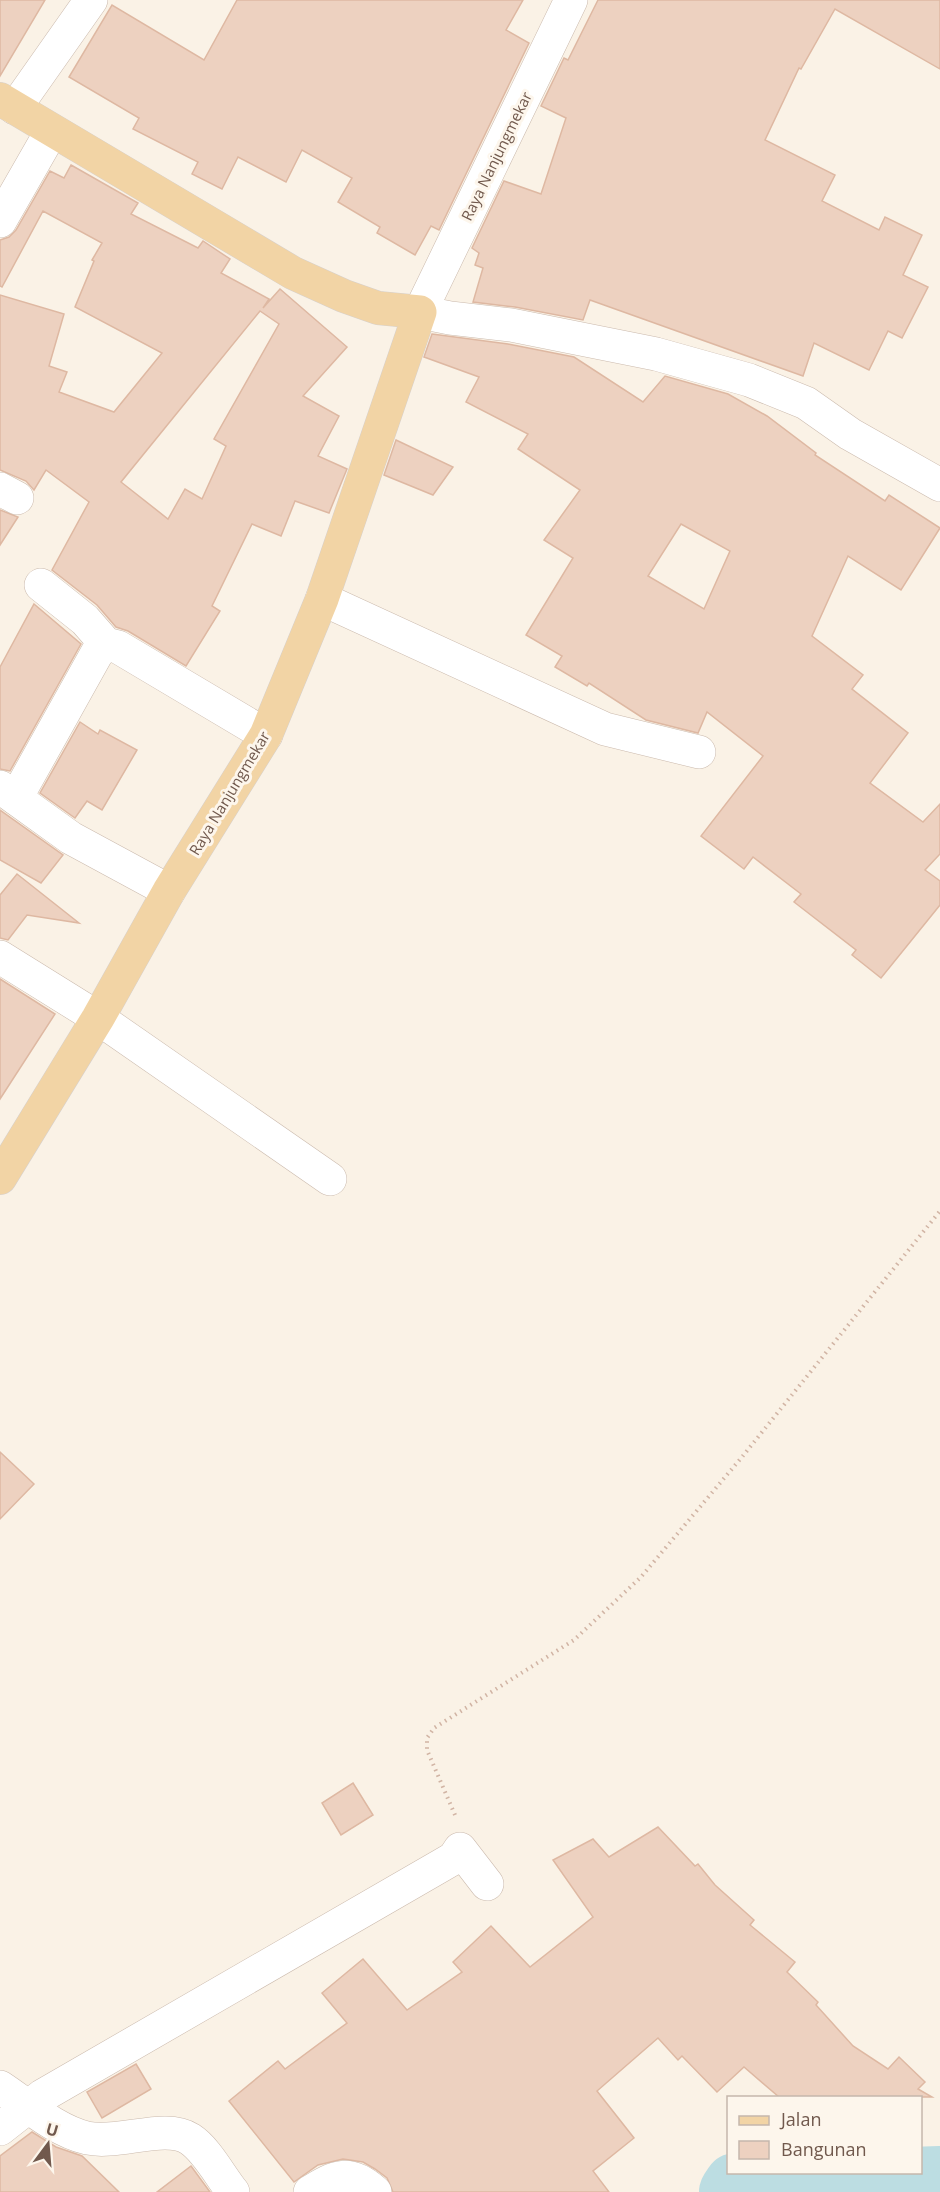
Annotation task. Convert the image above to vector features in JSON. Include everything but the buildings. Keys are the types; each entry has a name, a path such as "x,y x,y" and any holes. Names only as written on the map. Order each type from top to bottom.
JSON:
{"main road":[{"path":"8,103 51,132 293,273 344,296 378,308 435,315"},
{"name":"Raya Nanjungmekar","path":"0,1178 98,1018 169,891 266,735 435,315"}],"street":[{"path":"8,103 91,0"},
{"name":"Raya Nanjungmekar","path":"435,315 571,0"},
{"path":"0,221 51,132"},
{"path":"435,315 511,325 656,354 749,380 806,403 850,434 940,485"},
{"path":"41,585 85,620 106,644 118,646 266,735"},
{"path":"322,599 605,729 699,752"},
{"path":"106,644 97,653 8,792 34,814 71,838 169,891"},
{"path":"0,957 98,1018 330,1179"},
{"path":"0,2129 28,2106 454,1858 460,1849 487,1884"},
{"path":"0,2087 63,2128 84,2138 104,2141 165,2132 188,2138 233,2192"},
{"path":"310,2192 332,2178 344,2177 354,2178 375,2192"}],"path":[{"path":"460,1849 464,1840 463,1831 427,1750 427,1738 434,1728 574,1640 641,1577 742,1457 940,1210"}],"waterway":[{"path":"732,2192 736,2186 940,2179"}]}
